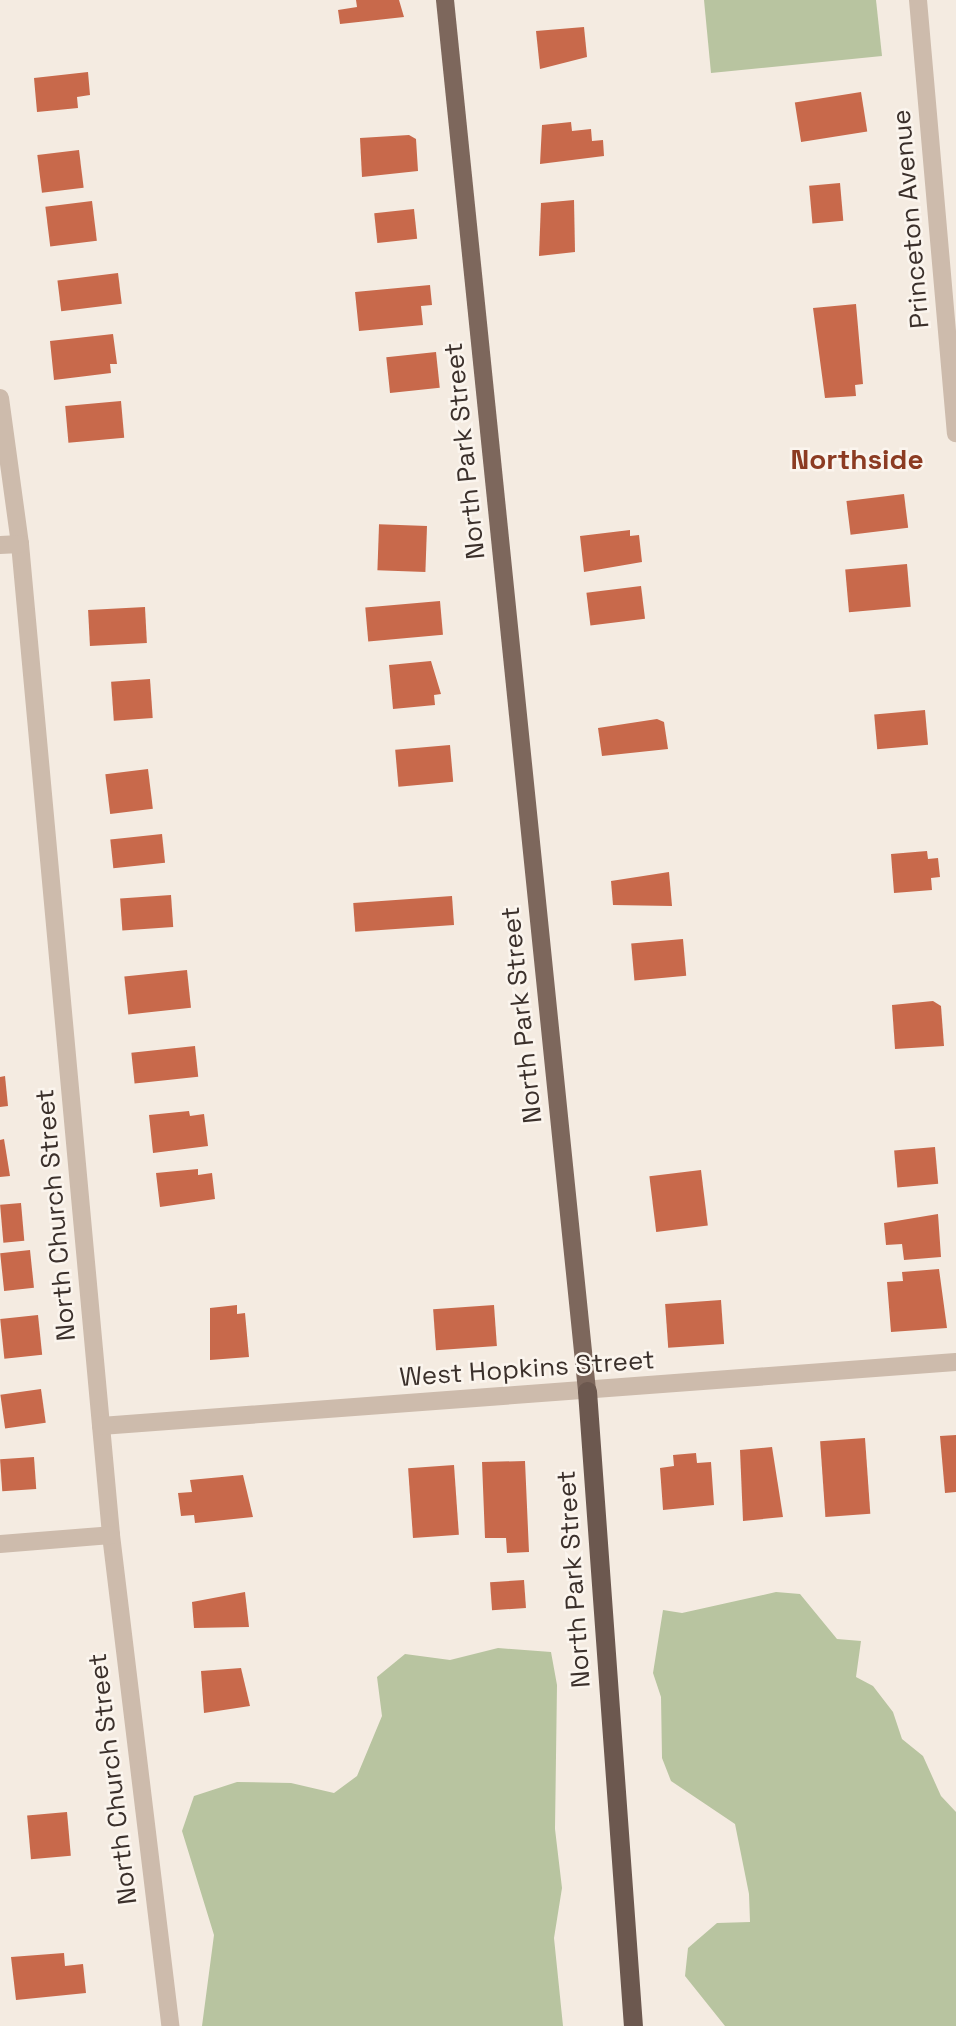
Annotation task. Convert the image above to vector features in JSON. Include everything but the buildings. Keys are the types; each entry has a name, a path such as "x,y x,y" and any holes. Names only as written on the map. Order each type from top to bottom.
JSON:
{"highway":[{"name":"North Park Street","path":"587,1391 633,2026"}],"main road":[{"name":"North Park Street","path":"445,0 587,1391"}],"street":[{"name":"Princeton Avenue","path":"918,0 956,433"},
{"name":"North Church Street","path":"0,398 20,544 111,1535 170,2026"},
{"path":"0,545 20,544"},
{"name":"West Hopkins Street","path":"102,1426 956,1362"},
{"path":"0,1544 111,1535"}],"green space":[{"path":"704,0 876,0 882,56 711,73"},
{"path":"776,1592 800,1594 837,1639 861,1641 856,1677 873,1686 893,1712 902,1739 923,1756 941,1796 956,1812 956,2026 725,2026 685,1976 688,1948 717,1923 750,1922 749,1894 735,1824 671,1781 662,1758 661,1697 653,1673 663,1610 682,1613"},
{"path":"498,1648 551,1652 557,1685 555,1829 562,1888 554,1938 563,2026 202,2026 214,1935 182,1831 194,1796 237,1782 291,1783 334,1793 357,1776 382,1716 377,1677 405,1654 450,1660"}],"district":[{"name":"Northside","path":"857,459"}]}
